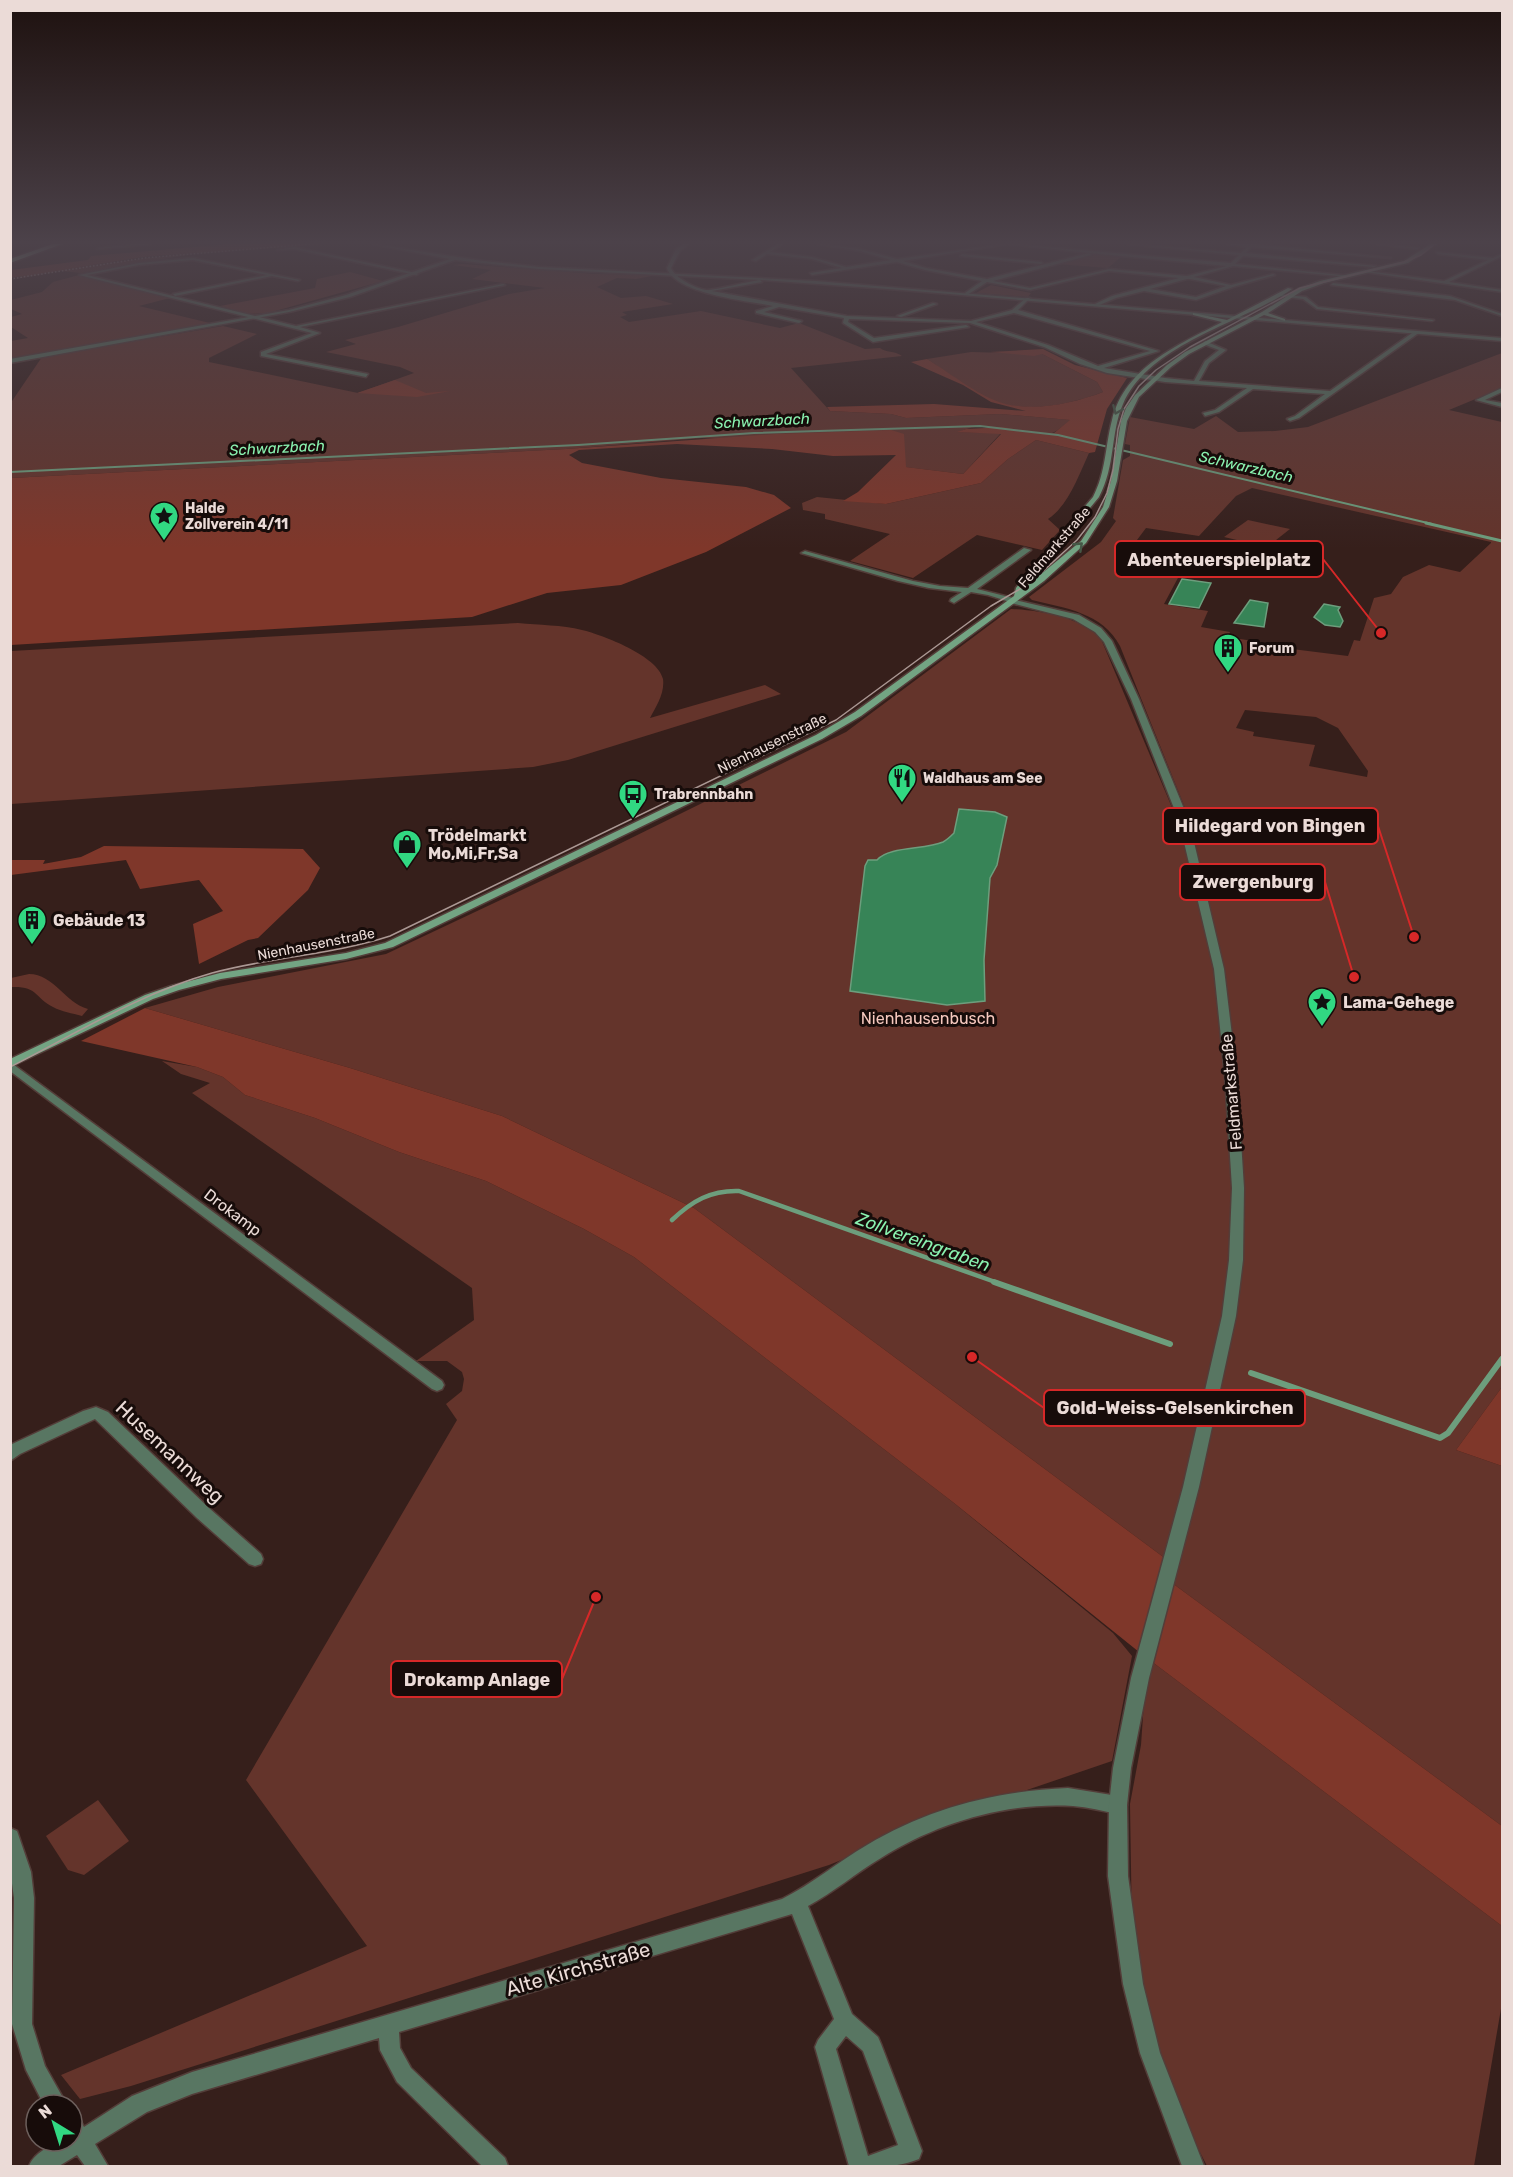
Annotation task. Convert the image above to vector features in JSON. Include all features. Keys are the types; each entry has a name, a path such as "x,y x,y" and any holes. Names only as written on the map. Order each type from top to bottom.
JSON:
{"main road":[{"name":"Feldmarkstraße","path":"1011,600 1027,576 1068,532 1097,495 1106,474 1113,419 1118,406 1138,376 1182,346"},
{"name":"Feldmarkstraße","path":"1011,600 1041,579 1084,542 1106,507 1114,481 1129,408 1154,379 1200,346"},
{"name":"Nienhausenstraße","path":"10,1065 149,997 220,976 346,956 389,945 411,936 839,726 1011,600"}],"street":[{"path":"10,361 99,346"},
{"path":"279,346 263,353 264,356 366,375"},
{"path":"1045,346 1097,368 1154,379 1331,393"},
{"path":"1097,368 1156,351 1137,346"},
{"path":"1196,382 1207,362 1223,350 1212,346"},
{"path":"1290,419 1297,417 1398,346"},
{"path":"1205,414 1217,411 1252,387"},
{"path":"1503,390 1479,400 1503,405"},
{"path":"954,601 1028,550"},
{"path":"805,553 931,587 972,589 1011,600"},
{"name":"Feldmarkstraße","path":"1011,600 1090,625 1108,641 1136,699 1184,821 1219,969 1231,1077 1238,1188 1236,1260 1229,1316 1212,1397 1140,1678 1122,1768 1118,1804 1118,1876 1133,1984 1150,2053 1193,2166"},
{"name":"Drokamp","path":"10,1065 437,1386"},
{"name":"Husemannweg","path":"12,1451 88,1415 96,1413 103,1416 203,1513 255,1558"},
{"name":"Alte Kirchstraße","path":"84,2131 140,2104 192,2083 797,1902 875,1851 917,1829 959,1812 1000,1802 1070,1797 1118,1804"},
{"path":"10,1837 21,1872 24,1898 22,2024 36,2070 49,2093"},
{"path":"797,1902 845,2021 871,2043 911,2151 869,2166"},
{"path":"845,2021 825,2048 860,2166"},
{"path":"388,2025 390,2050 404,2074 497,2166"},
{"path":"84,2147 97,2166"},
{"name":"Alte Kirchstraße","path":"40,2166 55,2153"}],"green space":[{"path":"11,346 85,346 11,358"},
{"path":"109,346 234,346 209,358 209,362 358,393 414,373 400,367 326,352 350,346 856,346 865,349 880,348 902,356 791,368 830,411 891,414 906,418 1000,414 1071,420 1052,433 1030,434 982,426 959,432 1001,433 963,474 905,467 905,450 702,438 566,449 11,478 10,404 42,357"},
{"path":"971,352 1042,354 1097,382 1103,392 1049,406 1007,405 978,393 927,359"},
{"path":"1502,353 1502,388 1449,410 1502,422 1502,1387 1456,1450 1502,1466 1502,1826 1168,1580 1237,1260 1220,969 1208,898 1189,818 1120,646 1104,626 1093,619 1070,609 1032,600 1029,597 1101,542 1116,521 1113,518 1123,460 1130,456 1130,445 1125,444 1130,417 1194,429 1216,416 1238,432 1308,427","holes":["1252,488 1491,542 1491,543 1460,572 1429,565 1403,577 1391,594 1374,598 1360,641 1354,640 1348,656 1259,645 1259,642 1228,637 1230,632 1201,627 1208,611 1164,604 1179,576 1187,577 1189,574 1212,577 1216,576 1219,566 1128,552 1146,528 1199,536 1236,496","1245,710 1316,717 1338,728 1368,771 1367,777 1309,766 1315,745 1253,736 1254,732 1236,728"]},
{"path":"1036,440 1089,453 1067,498 1048,519 1060,530 1042,550 977,535 913,578 850,561 890,534 825,519 825,514 803,510 802,503 817,497 886,504 981,483 1008,459"},
{"path":"1248,520 1290,529 1267,547 1224,537"},
{"name":"Nienhausenbusch","path":"1011,609 1047,613 1072,620 1093,631 1101,639 1176,817 1218,969 1230,1077 1234,1259 1170,1562 694,1208 502,1116 350,1068 145,1008 218,987 386,954 611,848 846,732"},
{"path":"518,623 582,630 616,642 651,662 659,670 663,684 661,695 650,718 765,685 781,694 568,760 533,767 11,804 11,651"},
{"path":"29,974 38,975 53,983 73,1001 88,1009 82,1016 56,1009 31,990 11,987 11,978"},
{"path":"162,1061 197,1067 223,1077 245,1095 315,1118 399,1152 486,1181 584,1229 634,1257 954,1503 1113,1633 1132,1656 1112,1761 948,1817 829,1865 131,2086 84,2098 84,2093 75,2093 61,2075 367,1946 246,1780 457,1420 446,1404 462,1391 464,1379 462,1372 447,1361 416,1361 474,1320 472,1288 192,1093 210,1083 181,1074"},
{"path":"1147,1658 1502,1926 1502,2003 1474,2166 1207,2166 1182,2117 1137,1988 1132,1930 1130,1804 1141,1745"},
{"path":"98,1800 129,1841 84,1875 68,1870 46,1836"}],"shaded area":[{"path":"1043,349 1075,365 1127,378 1107,409 1095,452 1089,453 1036,440 1008,459 981,483 886,504 843,501 858,492 896,455 833,456 772,449 677,444 579,450 569,455 582,463 661,478 746,487 774,495 791,508 706,552 621,585 547,593 472,617 11,645 11,478 566,449 776,434 891,430 904,434 906,467 963,474 1001,434 957,432 966,429 1003,427 1040,434 1054,433 1070,420 1000,414 906,418 891,414 830,411 827,407 934,404 1026,411 991,402 963,385 911,362 927,359 978,392 1007,404 1049,406 1103,392 1097,382 1042,354 1034,356 990,352"},
{"path":"395,380 426,393 450,391 417,397 357,393"},
{"path":"1182,579 1211,583 1199,608 1169,604"},
{"path":"1250,600 1268,603 1264,627 1234,623"},
{"path":"1324,604 1340,607 1338,610 1343,621 1340,627 1325,625 1314,617"},
{"path":"959,809 995,812 1007,817 997,865 990,878 984,960 985,1001 947,1005 850,991 865,866 868,860 877,860 898,850 944,841 954,833"},
{"path":"104,846 303,849 320,868 308,890 258,938 248,940 199,964 193,924 223,911 199,880 140,889 126,860 11,875 11,860 45,860 43,864 81,857"},
{"path":"145,1008 350,1068 502,1116 694,1208 1170,1562 1144,1656 954,1503 634,1257 584,1229 486,1181 399,1152 315,1118 245,1095 223,1077 197,1067 81,1041"},
{"path":"1502,1387 1502,1466 1456,1450"},
{"path":"1168,1580 1502,1826 1502,1926 1147,1658"}],"waterway":[{"name":"Schwarzbach","path":"10,472 578,445 754,433 980,426 1058,435 1432,524"},
{"name":"Schwarzbach","path":"1426,523 1502,541"},
{"name":"Zollvereingraben","path":"672,1220 702,1198 720,1192 739,1191 998,1283"},
{"name":"Zollvereingraben","path":"994,1282 1170,1344"},
{"name":"Zollvereingraben","path":"1251,1373 1440,1438 1448,1433 1502,1359"}],"tram line":[{"path":"10,1067 109,1015 186,981 234,968 346,948 390,936 836,720 991,606 1030,583 1077,540 1095,517 1107,493 1113,470 1118,429 1124,409 1139,386 1156,370 1193,346"}],"place":[{"name":"Halde Zollverein 4/11","path":"164,542"},
{"name":"Abenteuerspielplatz","path":"1381,633"},
{"name":"Forum","path":"1228,674"},
{"name":"Waldhaus am See","path":"902,804"},
{"name":"Trabrennbahn","path":"633,820"},
{"name":"Trödelmarkt Mo,Mi,Fr,Sa","path":"407,870"},
{"name":"Hildegard von Bingen","path":"1414,937"},
{"name":"Gebäude 13","path":"32,946"},
{"name":"Zwergenburg","path":"1354,977"},
{"name":"Lama-Gehege","path":"1322,1028"},
{"name":"Gold-Weiss-Gelsenkirchen","path":"972,1357"},
{"name":"Drokamp Anlage","path":"596,1597"}]}
